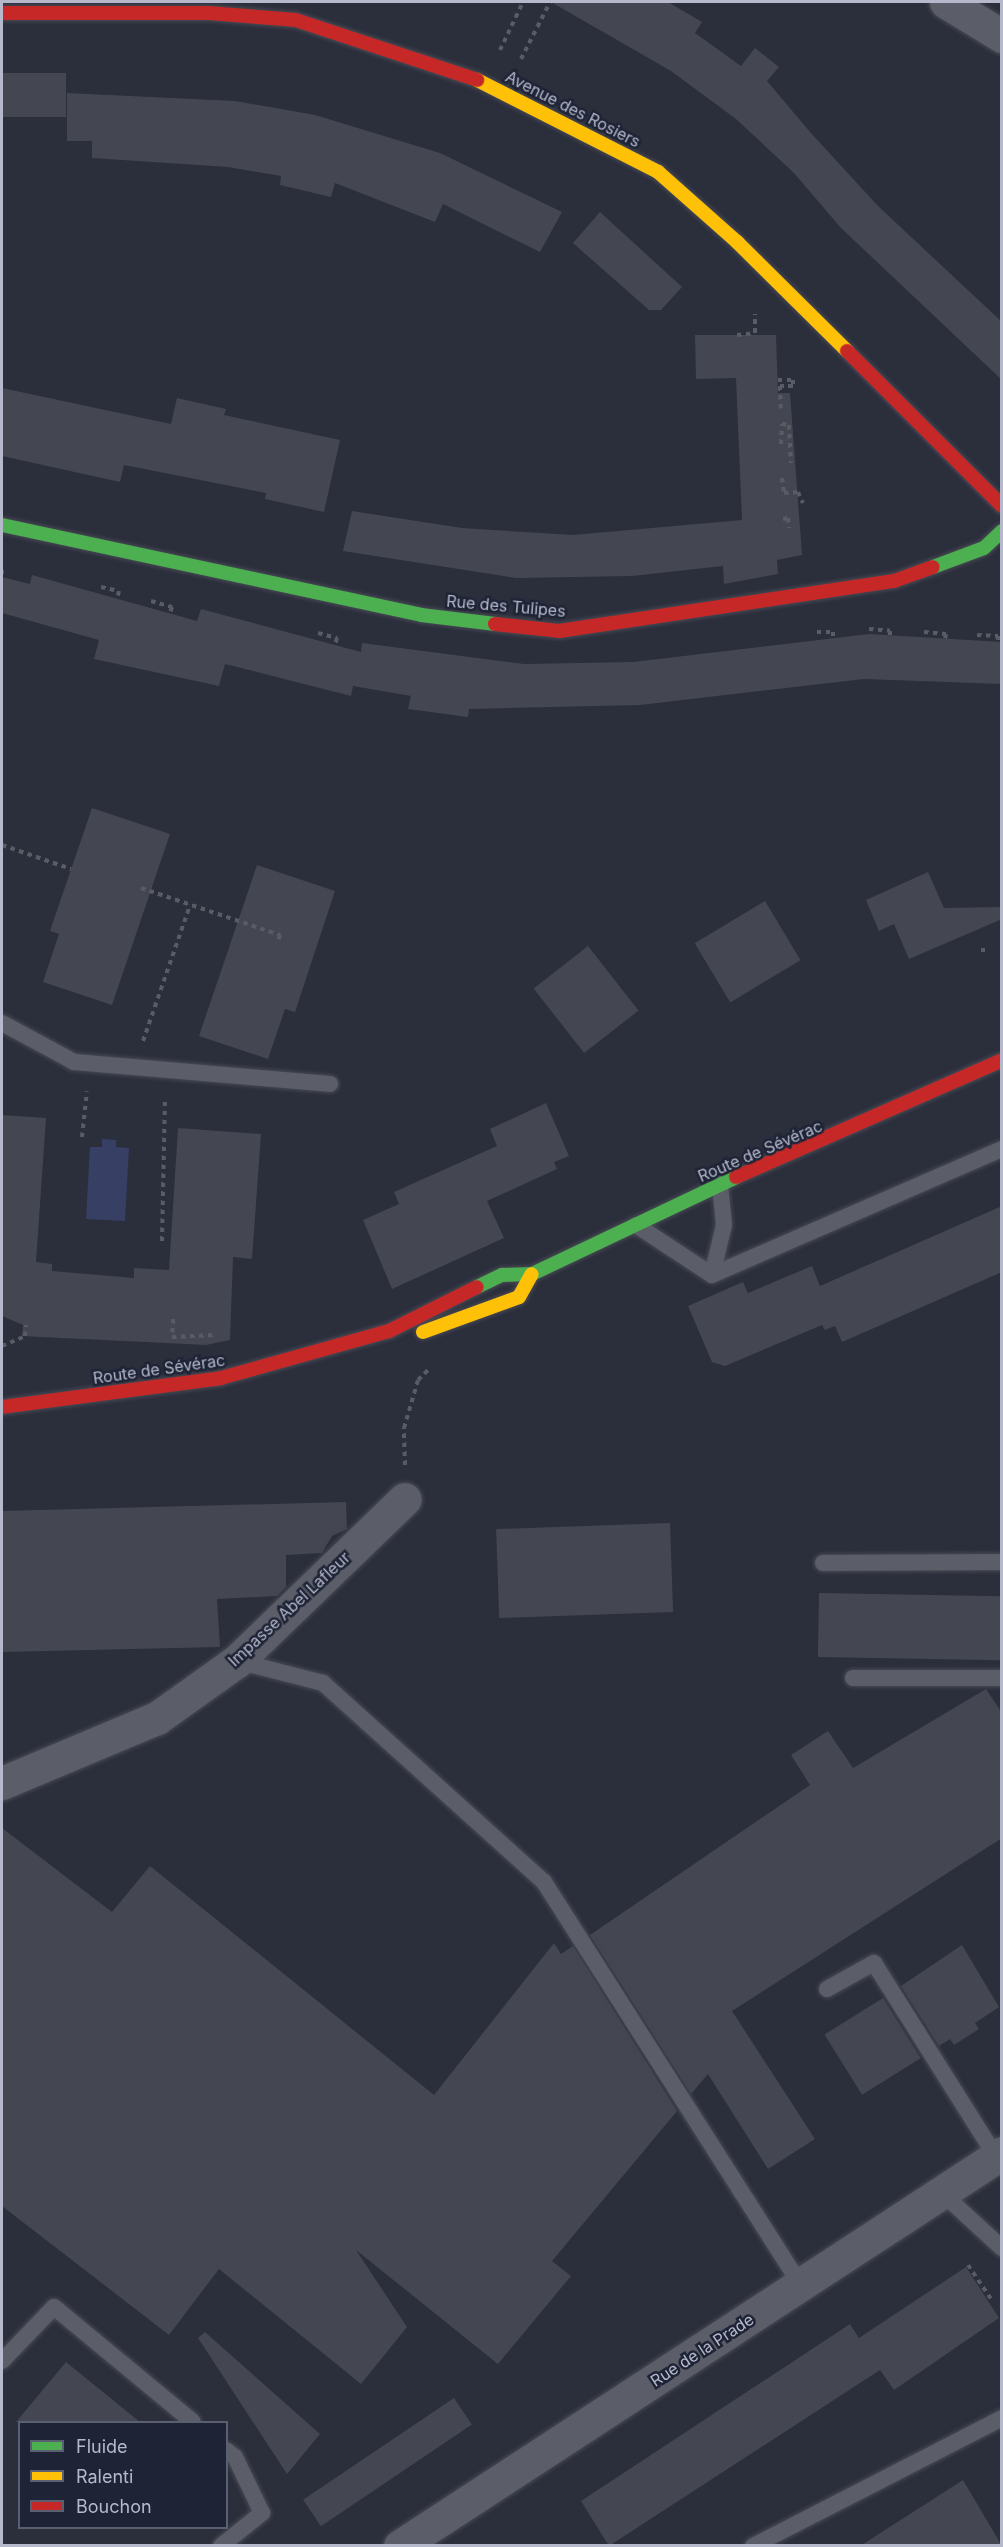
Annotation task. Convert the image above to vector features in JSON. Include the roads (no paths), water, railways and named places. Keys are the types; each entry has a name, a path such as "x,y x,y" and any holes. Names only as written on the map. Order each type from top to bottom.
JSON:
{"street":[{"path":"946,2 1002,36"},
{"name":"Avenue des Rosiers","path":"2,13 209,13 296,20 454,70 510,94 658,172 737,242 1002,506"},
{"name":"Rue des Tulipes","path":"2,525 421,615 559,630 894,581 984,548 1002,531"},
{"name":"Route de Sévérac","path":"2,1407 221,1378 389,1331 502,1275 532,1274 720,1185 1002,1060"},
{"name":"Route de Sévérac","path":"389,1331 426,1332 488,1311 519,1297 532,1274"},
{"name":"Impasse Abel Lafleur","path":"2,1783 158,1718 237,1661 405,1499"},
{"name":"Rue de la Prade","path":"400,2546 999,2155"}],"lane":[{"path":"2,1023 74,1062 330,1084"},
{"path":"712,1275 1002,1149"},
{"path":"712,1275 724,1225 720,1185"},
{"path":"636,1225 712,1275"},
{"path":"823,1563 1002,1562"},
{"path":"237,1661 323,1683 544,1881 801,2286"},
{"path":"853,1678 1002,1678"},
{"path":"827,1989 874,1963 999,2155"},
{"path":"941,2192 1000,2241"},
{"path":"2,2361 54,2307 192,2421"},
{"path":"753,2546 1002,2418"},
{"path":"221,2546 262,2513 235,2457 228,2452"}],"water":[{"path":"102,1139 116,1140 116,1147 129,1148 125,1221 86,1219 90,1147 102,1147"}]}
